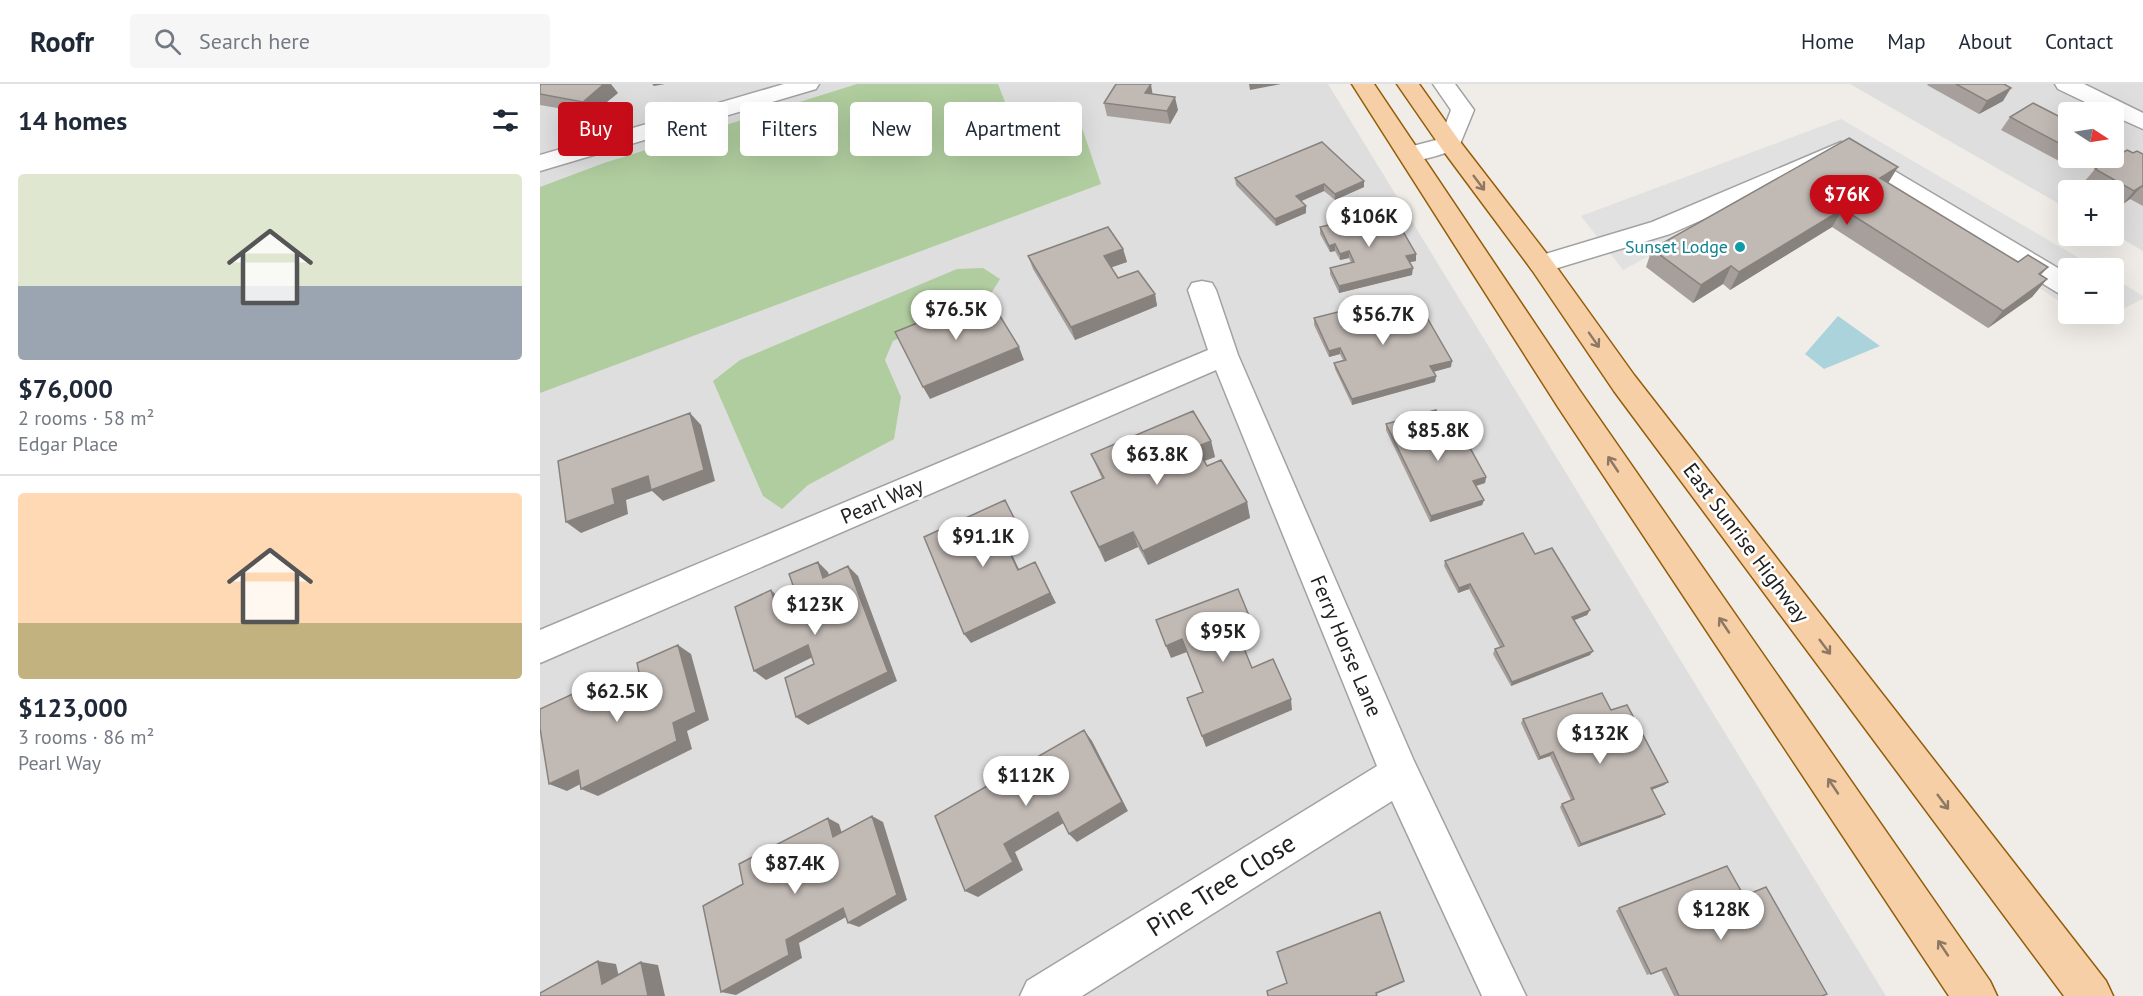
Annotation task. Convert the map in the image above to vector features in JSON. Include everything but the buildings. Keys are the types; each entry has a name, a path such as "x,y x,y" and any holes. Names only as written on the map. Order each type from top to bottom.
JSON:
{"main road":[{"path":"1363,84 1569,399 1975,996"},
{"name":"East Sunrise Highway","path":"1408,84 1450,144 1541,264 1624,383 2091,996"}],"street":[{"path":"540,163 808,84"},
{"path":"1409,154 1450,144 1462,110 1444,84"},
{"path":"2066,84 2143,122"},
{"path":"1541,264 1661,228 1841,149 2058,280"},
{"name":"Ferry Horse Lane","path":"1202,291 1224,355 1400,774 1504,996"},
{"name":"Pearl Way","path":"540,647 1224,355"},
{"name":"Pine Tree Close","path":"1042,996 1400,774"}],"shaded area":[{"path":"540,84 1328,84 1886,996 540,996"},
{"path":"1850,84 2143,84 2143,251 2124,240 2124,180 2058,180 2058,203"},
{"path":"1841,119 2079,258 2058,258 2058,300 1839,154 1623,270 1581,216"},
{"path":"2124,284 2143,296 2143,299 2124,308"}],"green space":[{"path":"857,84 998,84 1005,102 944,102 944,156 1082,156 1082,128 1101,184 540,393 540,187 645,150 645,156 728,156 728,124 740,121 740,156 838,156 838,102 799,102"},
{"path":"983,268 1000,279 989,297 893,341 885,360 901,397 894,439 808,485 782,509 763,496 713,381 740,360 957,269"}],"water":[{"path":"1838,316 1880,346 1824,369 1805,354"}],"place":[{"name":"Sunset Lodge","path":"1740,247"}]}
